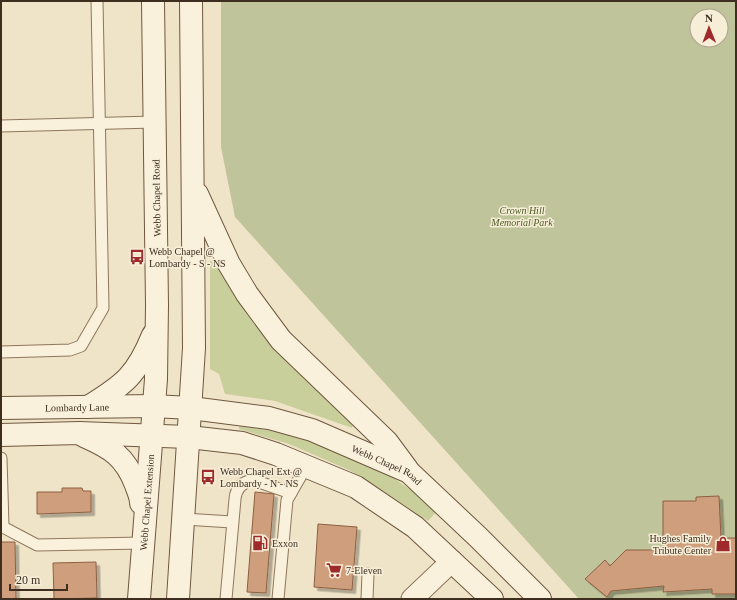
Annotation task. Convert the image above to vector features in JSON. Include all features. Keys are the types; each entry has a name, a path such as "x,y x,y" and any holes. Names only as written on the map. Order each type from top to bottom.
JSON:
{"main road":[{"name":"Webb Chapel Road","path":"152,1 157,305 154,406 191,408 269,418 312,430 408,472 478,537 540,599"},
{"path":"178,599 190,437 194,348 194,187 191,1"},
{"path":"194,187 229,264 247,294 281,340 386,442 408,472"},
{"path":"88,407 112,392 132,376 145,357 153,335 157,305"},
{"name":"Lombardy Lane","path":"1,408 154,406"},
{"name":"Webb Chapel Extension","path":"139,599 154,406"},
{"path":"79,434 106,446 122,458 130,470 141,499 143,536"},
{"path":"1,436 79,434 151,435 190,437 242,443 307,465 356,487 415,527 492,599"},
{"path":"452,560 478,537"}],"street":[{"path":"412,599 452,560"}],"lane":[{"path":"1,352 70,350 81,346 104,308 97,1"},
{"path":"1,126 154,122"},
{"path":"1,458 2,526 36,545 143,536"},
{"path":"278,599 287,500 307,465"},
{"path":"226,599 232,522 238,488 247,481 259,481 291,493"},
{"path":"184,519 232,522"},
{"path":"367,599 368,574"}],"green space":[{"name":"Crown Hill Memorial Park","path":"221,1 736,1 736,599 579,599 235,217 221,147"},
{"path":"210,261 219,262 246,313 353,423 352,428 275,401 225,394 219,374 210,369"},
{"path":"239,426 268,430 318,443 371,462 432,505 436,512 428,521 349,470 289,444 239,429"}],"building":[{"path":"62,488 82,488 83,491 91,491 91,512 37,514 37,492 62,492"},
{"name":"Exxon","path":"255,492 274,494 266,593 247,592"},
{"path":"719,496 721,538 736,538 736,594 712,594 712,589 663,592 664,586 611,591 607,597 585,579 605,560 610,566 626,550 663,550 663,501 696,501 696,497"},
{"name":"7-Eleven","path":"318,524 357,527 352,590 314,587"},
{"path":"1,542 15,542 16,599 1,599"},
{"path":"96,562 97,598 54,599 53,563"}],"place":[{"name":"Webb Chapel @ Lombardy - S - NS","path":"137,257"},
{"name":"Webb Chapel Ext @ Lombardy - N - NS","path":"208,477"},
{"name":"Exxon","path":"260,543"},
{"name":"Hughes Family Tribute Center","path":"723,544"},
{"name":"7-Eleven","path":"334,570"}]}
